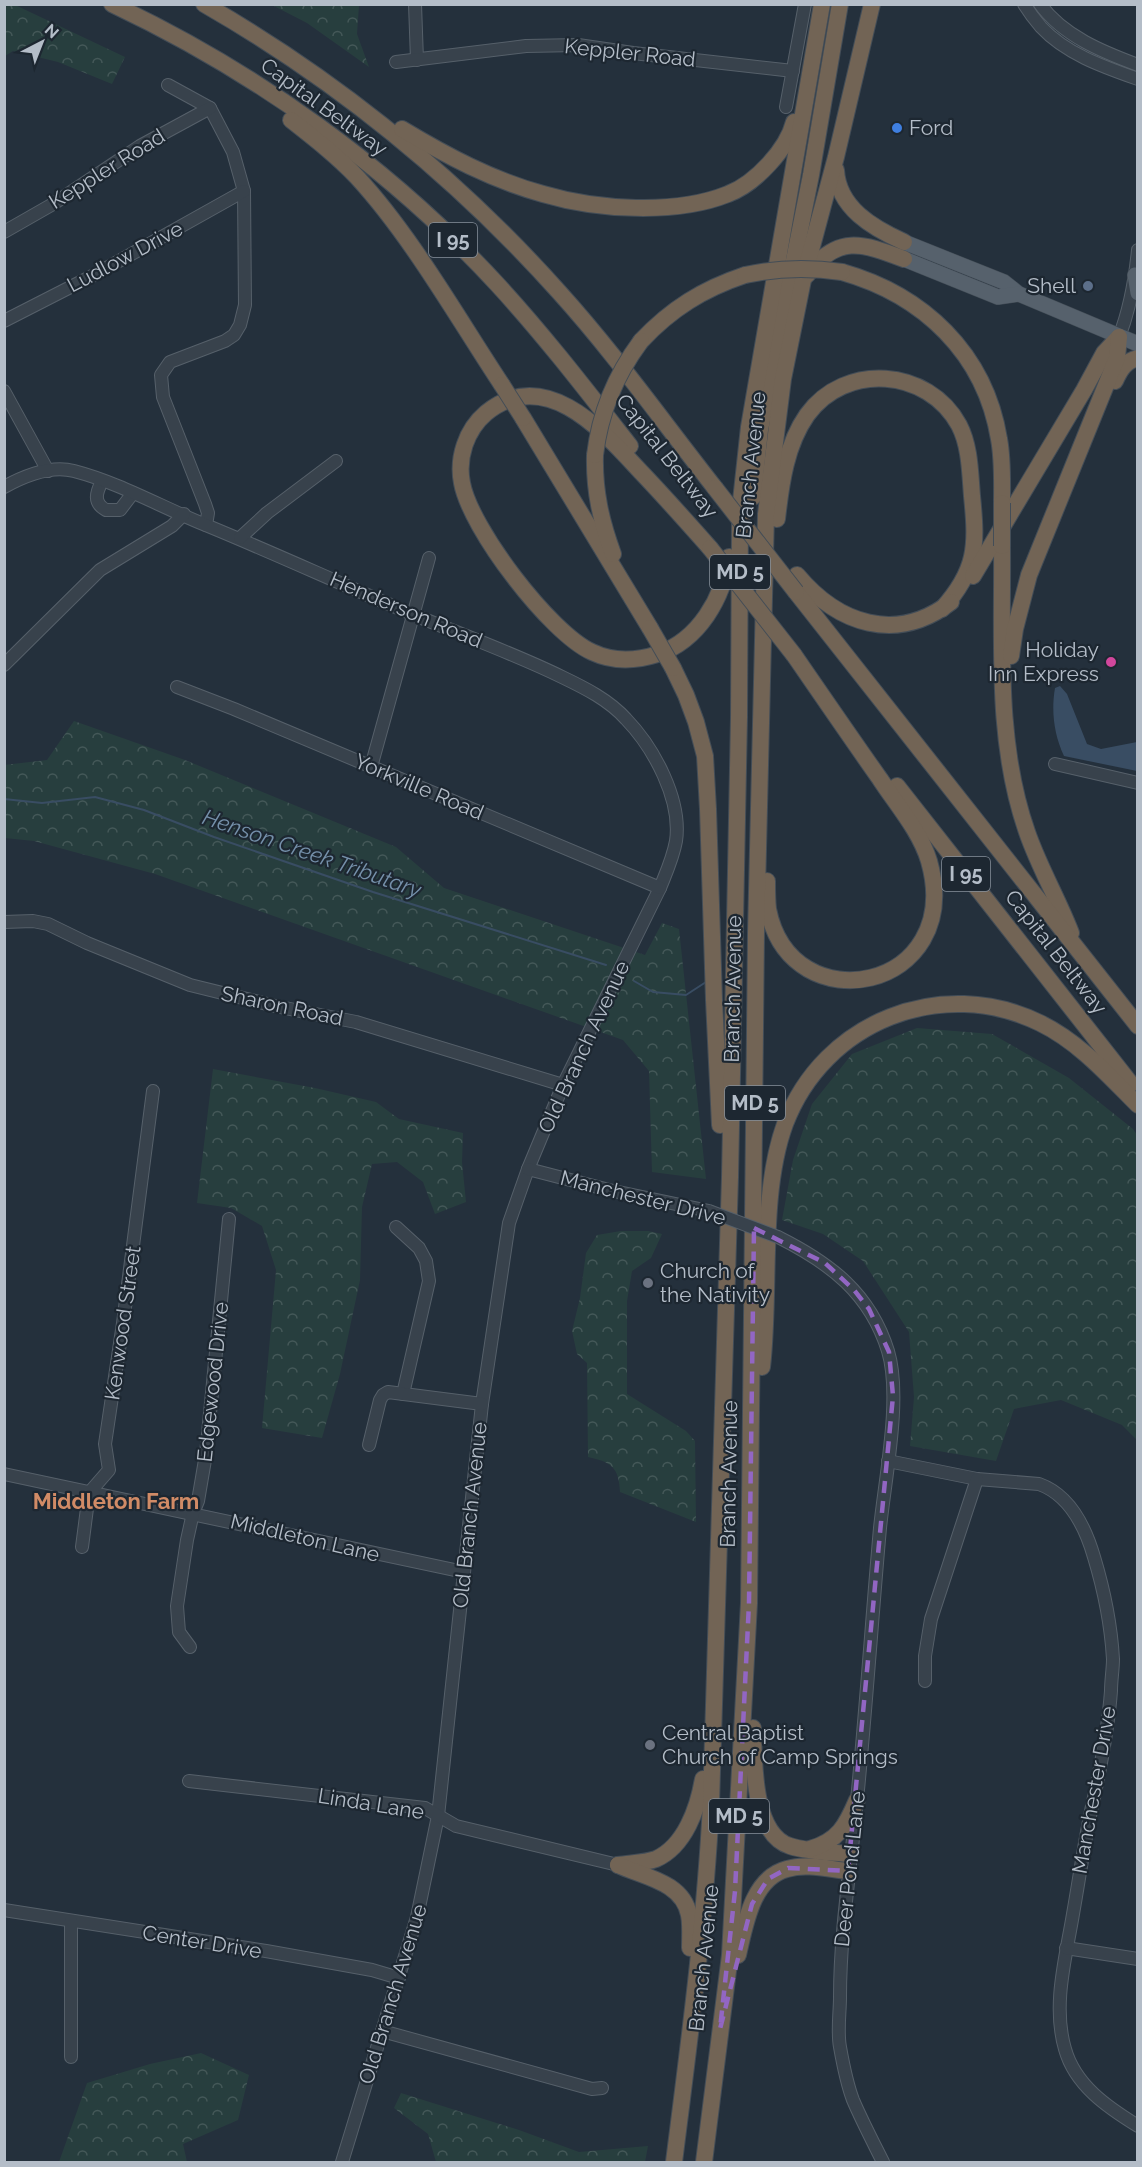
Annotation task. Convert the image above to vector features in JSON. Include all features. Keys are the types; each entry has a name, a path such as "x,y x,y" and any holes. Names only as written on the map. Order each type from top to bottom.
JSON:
{"highway":[{"name":"Capital Beltway","path":"204,4 297,61 365,110 450,181 486,215 561,294 796,583 1137,1026"},
{"name":"Branch Avenue","path":"674,2163 691,2033 708,1858 730,1177 739,717 740,510 749,427 822,4"},
{"path":"739,717 753,491 760,430 811,175 840,4"},
{"name":"Branch Avenue","path":"704,2163 730,1955 749,1603 756,933 766,514 783,379 803,280 836,157 872,4"},
{"name":"Capital Beltway","path":"118,8 215,59 296,110 341,143 423,211 496,283 530,321 795,655 1137,1093"},
{"path":"118,8 212,64 290,119 339,159 376,200 402,232 523,418 673,668 696,722 705,756 707,779 714,1000 720,1104 725,1316"},
{"path":"297,61 416,137 483,174 544,195 576,202 646,207 706,201 731,193 763,170 777,156 792,133 810,66"},
{"path":"836,157 839,189 846,202 862,218 904,251"},
{"path":"803,280 815,264 827,253 840,246 856,244 904,251"},
{"path":"650,627 614,556 604,529 596,488 595,455 600,425 609,395 641,341 674,309 698,294 717,284 768,270 820,268 842,272 882,286 911,303 951,337 970,362 984,387 997,430 1002,474 1004,696 1006,732 1013,779 1027,832 1078,950"},
{"path":"1004,696 1015,629 1029,575 1116,358 1119,337"},
{"path":"796,583 835,609 868,623 896,626 912,624 942,609 966,588 1104,353 1119,337"},
{"path":"1081,445 1095,429 1120,369 1137,358"},
{"path":"710,548 609,438 586,418 562,404 532,396 518,397 502,403 482,416 463,447 460,459 465,494 492,544 530,597 550,620 580,645 608,657 624,660 640,659 671,649 684,641 704,619 721,588 729,560 738,465 758,375"},
{"path":"762,651 780,485 793,444 804,420 819,402 842,385 858,380 891,378 919,386 941,401 951,413 964,438 969,466 975,540 971,564 966,575 942,609"},
{"path":"759,745 768,908 783,945 806,967 831,978 861,980 903,963 923,941 933,914 934,898 928,860 915,831 795,655"},
{"path":"752,1461 766,1334 770,1207 774,1170 785,1125 793,1107 808,1081 830,1055 867,1028 905,1012 944,1005 984,1006 1022,1016 1058,1033 1094,1061 1137,1105"},
{"path":"749,1603 755,1783 762,1814 778,1839 788,1846 850,1854"},
{"path":"618,1865 656,1859 672,1847 685,1831 699,1803 704,1775 709,1684 714,1671"},
{"path":"808,1850 829,1842 837,1835 857,1800"},
{"path":"618,1865 639,1875 665,1883 676,1890 684,1900 689,1914 691,2033"},
{"path":"720,2028 749,1914 761,1888 768,1879 788,1868 805,1867 848,1871"}],"main road":[{"path":"904,251 1004,282 1019,294 1137,344"},
{"path":"1135,275 1137,293"}],"street":[{"path":"415,4 417,60"},
{"path":"786,107 805,4"},
{"path":"1024,4 1042,28 1061,44 1079,55 1137,79"},
{"path":"1040,4 1064,29 1088,44 1137,65"},
{"name":"Keppler Road","path":"396,62 526,46 578,45 645,55 793,71"},
{"path":"168,85 210,108 233,152 244,191 245,305 240,325 225,342 170,362 161,375 163,397 206,504 208,513 206,525"},
{"name":"Keppler Road","path":"4,232 53,204 140,146 210,108"},
{"name":"Ludlow Drive","path":"4,321 94,275 244,191"},
{"path":"1119,337 1126,320 1135,275 1137,250"},
{"path":"6,393 48,471"},
{"path":"240,538 267,513 336,461"},
{"name":"Henderson Road","path":"4,487 17,480 48,471 72,471 102,481 240,538 412,614 541,666 578,684 609,703 627,719 658,766 672,796 677,820 676,841 672,860 660,888"},
{"path":"102,481 96,496 98,504 106,510 120,510 133,493"},
{"path":"4,665 100,570 172,526 184,514"},
{"path":"371,767 429,558"},
{"name":"Yorkville Road","path":"177,687 660,888"},
{"path":"1055,764 1137,783"},
{"name":"Old Branch Avenue","path":"342,2163 423,1896 438,1816 441,1768 482,1404 506,1239 517,1196 563,1085 660,888"},
{"name":"Sharon Road","path":"4,922 33,921 48,924 87,943 190,985 274,1006 356,1022 563,1085"},
{"name":"Kenwood Street","path":"89,1493 109,1470 105,1444 153,1091"},
{"name":"Manchester Drive","path":"528,1169 609,1190 709,1211 778,1237 825,1263 841,1276 869,1309 889,1352 893,1376 888,1461 977,1479 1039,1484 1060,1495 1082,1526 1103,1591 1113,1660 1107,1728 1066,1948 1060,2003 1061,2031 1065,2050 1074,2071 1083,2084 1118,2114 1137,2126"},
{"name":"Edgewood Drive","path":"190,1647 179,1632 177,1606 193,1513 203,1475 229,1219"},
{"path":"396,1227 418,1248 426,1262 429,1281 403,1394"},
{"path":"369,1445 383,1395 388,1392 482,1404"},
{"name":"Deer Pond Lane","path":"883,2163 853,2098 840,2044 840,1981 848,1871 857,1800 877,1560 888,1461"},
{"name":"Middleton Lane","path":"4,1474 464,1572"},
{"path":"925,1681 925,1656 931,1619 977,1479"},
{"path":"82,1547 89,1493"},
{"name":"Linda Lane","path":"189,1781 425,1808 456,1826 618,1865"},
{"name":"Center Drive","path":"4,1910 372,1970 399,1978"},
{"path":"71,1921 71,2056"},
{"path":"1066,1948 1137,1959"},
{"path":"382,2031 592,2089 602,2088"}],"highlighted area":[{"path":"754,1228 825,1263 854,1290 869,1309 889,1352 893,1396 848,1871 788,1868 768,1879 752,1904 720,2029 735,1891 749,1603"}],"green space":[{"path":"13,4 125,57 112,84 58,62 13,51 5,56 5,5"},
{"path":"272,5 359,5 357,34 369,67 307,23"},
{"path":"74,721 185,760 396,847 444,888 645,955 662,923 679,929 706,1179 652,1172 649,1071 623,1040 155,874 34,841 5,838 4,765 47,760"},
{"path":"917,1028 992,1034 1069,1078 1133,1129 1137,1135 1137,1440 1122,1425 1061,1400 1014,1409 996,1461 910,1446 914,1397 909,1332 863,1261 823,1234 782,1220 793,1160 812,1104 852,1054"},
{"path":"213,1069 376,1102 399,1119 463,1133 462,1162 466,1202 435,1214 423,1182 397,1162 372,1164 362,1207 360,1280 340,1374 322,1438 262,1428 276,1270 262,1226 231,1208 197,1203"},
{"path":"621,1231 648,1231 662,1234 651,1258 632,1271 627,1301 627,1394 686,1431 695,1441 696,1522 620,1492 616,1471 603,1461 588,1457 587,1363 577,1354 572,1331 580,1298 586,1253 597,1235"},
{"path":"201,2053 249,2075 238,2120 183,2144 187,2162 59,2162 87,2083 150,2064"},
{"path":"401,2093 519,2130 579,2152 648,2146 645,2162 436,2162 428,2134 394,2108"}],"water":[{"path":"1060,686 1067,694 1087,744 1101,749 1137,742 1137,771 1064,756 1053,714 1055,688"}],"waterway":[{"name":"Henson Creek Tributary","path":"4,799 42,803 95,797 144,810 214,837 373,892 606,965"},
{"name":"Henson Creek Tributary","path":"634,981 653,992 686,995 706,982"}],"place":[{"name":"Ford","path":"897,128"},
{"name":"Shell","path":"1088,286"},
{"name":"Holiday Inn Express","path":"1111,662"},
{"name":"Church of the Nativity","path":"648,1283"},
{"name":"Central Baptist Church of Camp Springs","path":"650,1745"}],"district":[{"name":"Middleton Farm","path":"116,1501"}]}
